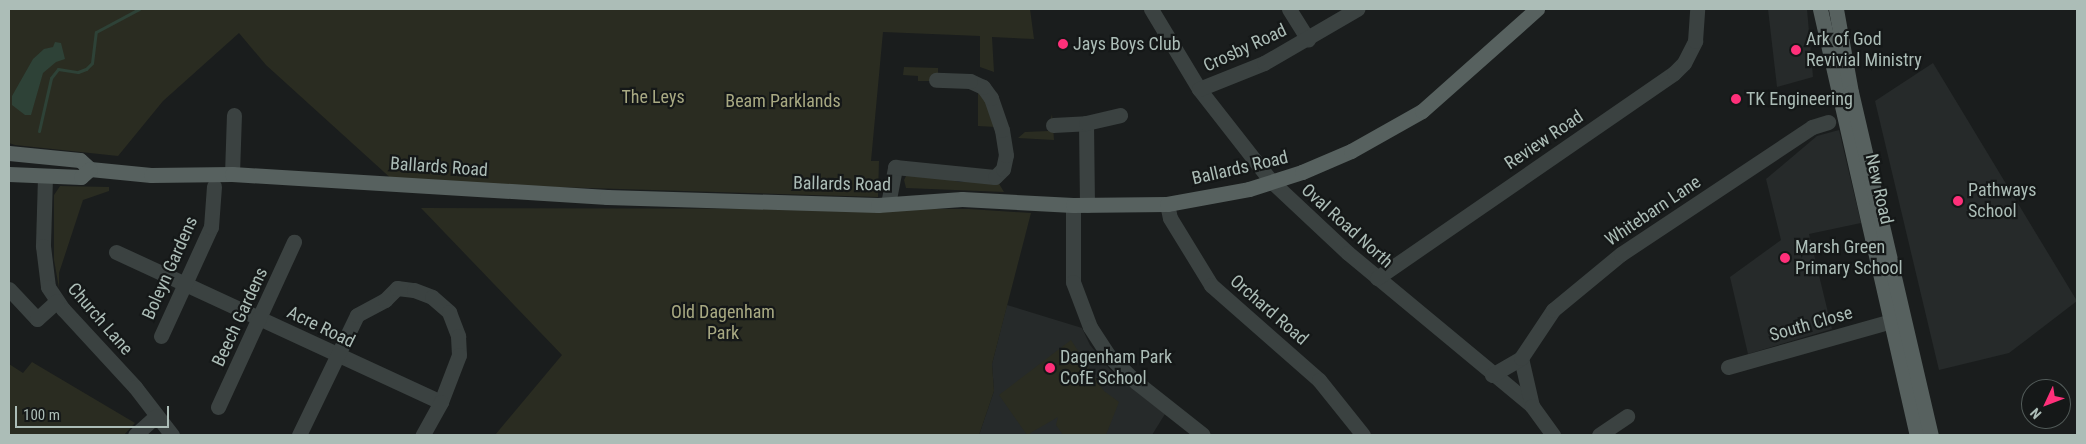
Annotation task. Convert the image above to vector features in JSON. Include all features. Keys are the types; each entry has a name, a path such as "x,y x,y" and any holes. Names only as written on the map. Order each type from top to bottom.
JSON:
{"main road":[{"name":"Ballards Road","path":"9,153 80,160 90,169 152,175 232,174 607,197 888,204 962,199 1080,205 1167,204 1234,192 1271,181 1342,155 1422,111 1537,9"},
{"name":"New Road","path":"1820,9 1897,319 1931,435"},
{"name":"New Road","path":"1836,9 1897,319 1917,435"},
{"path":"24,155 45,176"},
{"name":"Ballards Road","path":"9,174 81,177 90,169"}],"street":[{"name":"Oval Road North","path":"1151,9 1199,89 1271,181 1377,278 1492,375"},
{"path":"1288,9 1308,40"},
{"name":"Crosby Road","path":"1199,89 1308,40 1357,9"},
{"name":"Review Road","path":"1377,278 1674,74 1684,63 1695,42 1697,9"},
{"path":"888,204 895,167 995,177 1002,169 1006,155 1002,130 992,98 984,87 970,81 936,80"},
{"path":"232,174 234,115"},
{"path":"1053,125 1086,123 1120,115"},
{"name":"Whitebarn Lane","path":"1492,375 1521,358 1553,310 1620,254 1812,127 1828,122"},
{"path":"1086,123 1073,282 1090,327 1108,355 1136,382 1203,435"},
{"name":"Church Lane","path":"45,176 44,272 57,301 135,387 172,435"},
{"name":"Boleyn Gardens","path":"160,336 211,227 214,186"},
{"name":"Orchard Road","path":"1167,204 1170,218 1211,285 1319,380 1363,435"},
{"name":"Beech Gardens","path":"218,407 261,319 294,242"},
{"name":"Acre Road","path":"116,252 336,356 442,402"},
{"path":"299,435 357,314 385,300 397,288 414,290 432,297 448,312 460,346 442,402 423,435"},
{"path":"9,289 37,320 57,301"},
{"name":"South Close","path":"1728,367 1897,319"},
{"path":"1521,358 1532,406"},
{"path":"1492,375 1532,406 1553,435"},
{"path":"135,435 156,416"},
{"path":"1599,435 1627,416"}],"shaded area":[{"path":"1768,9 1807,9 1813,77 1777,87"},
{"path":"55,42 61,43 65,59 56,62 43,73 31,115 25,115 12,105 12,96 33,59 44,49 53,47"},
{"name":"Pathways School","path":"1933,63 2077,301 2009,353 1939,370 1875,101"},
{"name":"Marsh Green Primary School","path":"1839,130 1861,223 1809,234 1832,329 1748,354 1730,277 1781,240 1766,179 1817,136"},
{"name":"Dagenham Park CofE School","path":"1007,305 1082,328 1090,345 1112,372 1165,414 1152,435 979,435 994,391 992,364"}],"green space":[{"name":"Beam Parklands","path":"9,9 1030,9 1034,39 992,37 994,72 980,67 980,36 883,32 871,161 879,161 878,197 395,182 266,65 239,33 163,101 118,156 15,145 9,143"},
{"path":"904,67 938,68 938,81 918,81 918,76 903,75"},
{"path":"978,86 982,88 996,127 978,126"},
{"path":"1052,114 1054,140 1018,138 1025,132 1048,131"},
{"path":"907,174 928,174 959,182 998,182 1004,192 906,188 904,180"},
{"path":"60,186 109,187 109,191 83,200 59,273 59,288 54,260 54,195"},
{"name":"Old Dagenham Park","path":"421,208 969,209 1031,213 992,364 994,391 979,435 495,435 562,355"},
{"path":"1071,340 1104,391 1119,402 1106,435 1063,435 1056,425 1058,417 1027,435 999,395"},
{"path":"32,362 135,423 124,435 9,435 9,364 23,373"}],"waterway":[{"path":"39,131 51,78 58,69 78,72 86,69 92,63 96,32 139,9"}],"place":[{"name":"Jays Boys Club","path":"1063,44"},
{"name":"Ark of God Revivial Ministry","path":"1796,50"},
{"name":"TK Engineering","path":"1736,99"},
{"name":"Pathways School","path":"1958,201"},
{"name":"Marsh Green Primary School","path":"1785,258"},
{"name":"Dagenham Park CofE School","path":"1050,368"}],"park label":[{"name":"The Leys","path":"653,97"}]}
